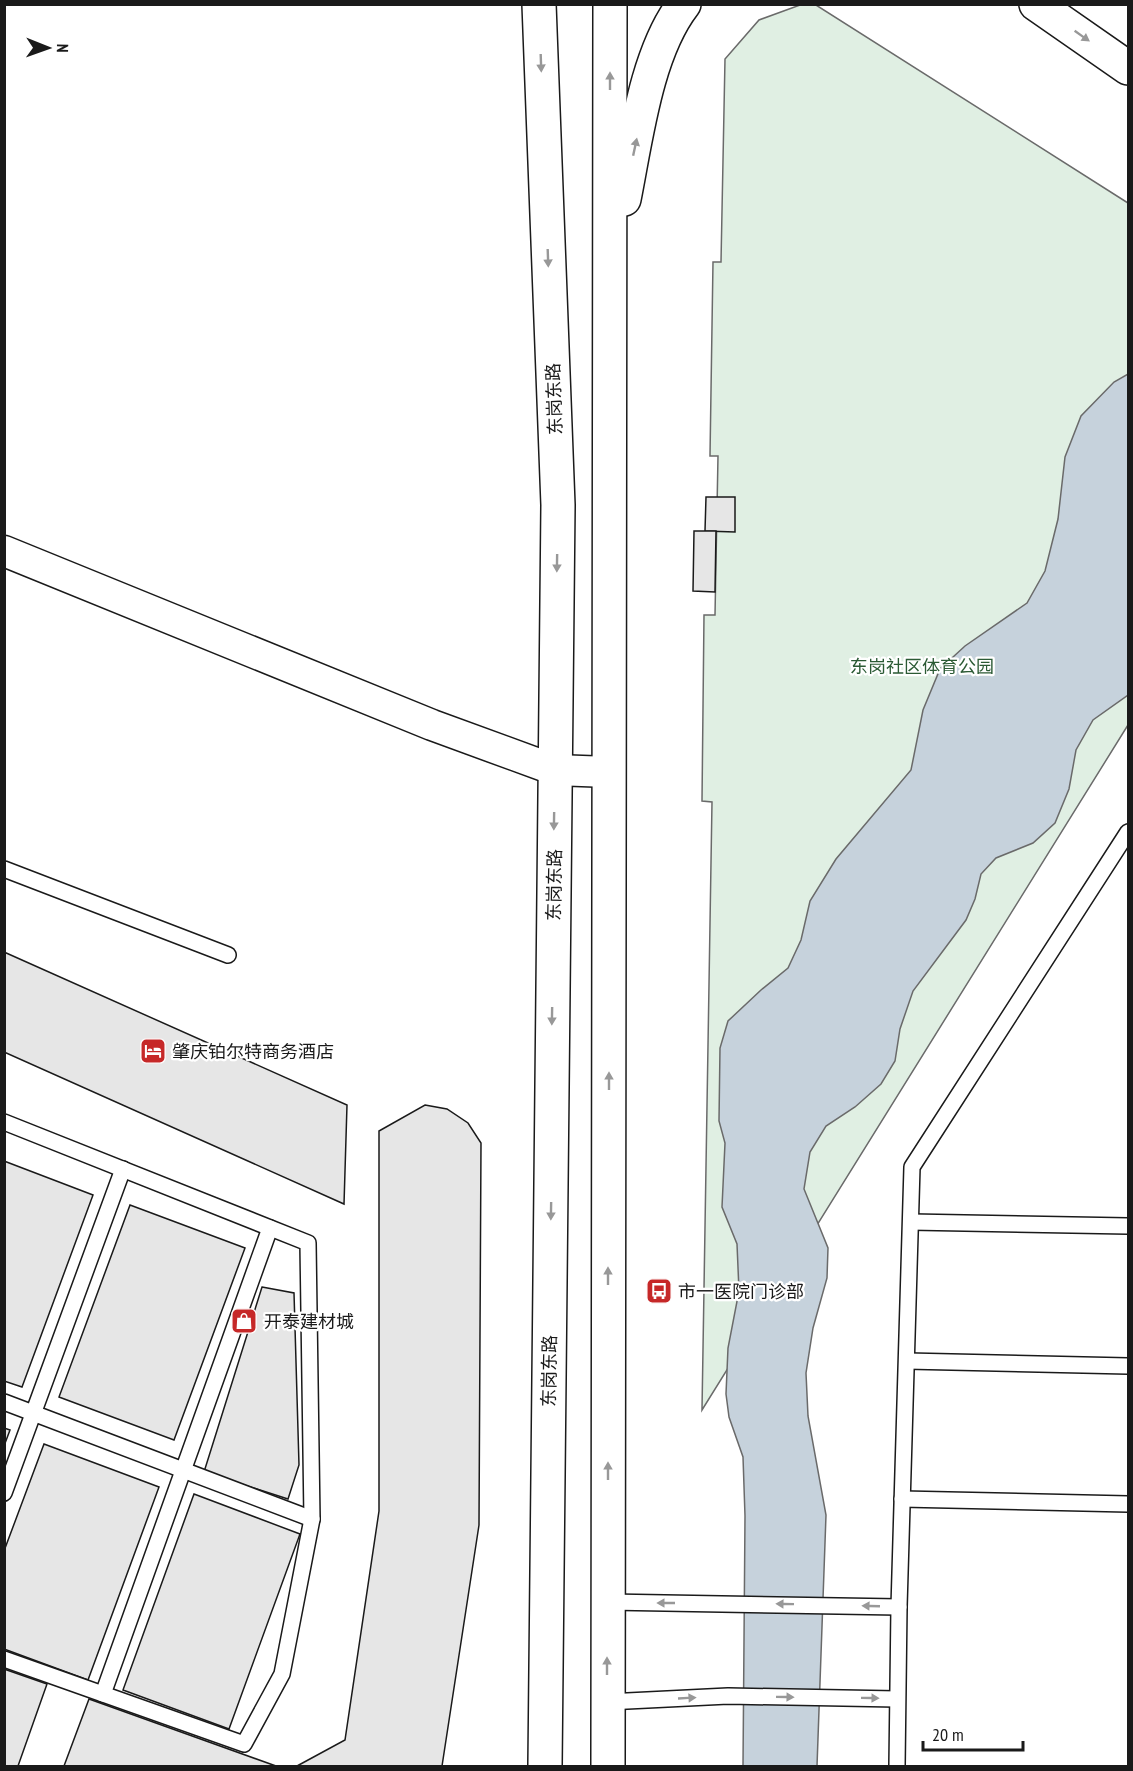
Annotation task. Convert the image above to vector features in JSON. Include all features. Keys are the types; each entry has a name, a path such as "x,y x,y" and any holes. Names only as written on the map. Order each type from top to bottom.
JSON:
{"main road":[{"name":"东岗东路","path":"539,4 558,505 545,1767"},
{"path":"608,1767 610,4"},
{"path":"610,266 651,69 672,20 684,4"},
{"path":"1036,4 1128,69"}],"street":[{"path":"4,551 432,725 555,770 609,772"}],"lane":[{"path":"897,1767 899,1607 912,1167 1128,832"},
{"path":"4,869 228,955"},
{"path":"4,1122 308,1243 312,1519 282,1674 244,1744 4,1659"},
{"path":"4,1493 123,1169"},
{"path":"911,1222 1128,1226"},
{"path":"103,1694 270,1228"},
{"path":"907,1360 1128,1366"},
{"path":"4,1402 312,1519"},
{"path":"902,1499 1128,1504"},
{"path":"608,1602 899,1607"},
{"path":"607,1702 728,1696 897,1699"}],"green space":[{"name":"东岗社区体育公园","path":"800,5 816,5 1128,203 1128,725 702,1410 712,802 702,801 704,615 715,615 718,456 710,456 713,262 721,262 725,59 759,20"}],"shaded area":[{"path":"1128,374 1128,695 1093,720 1076,750 1069,789 1055,823 1033,843 996,858 981,874 975,899 966,920 913,991 900,1029 895,1061 881,1084 855,1107 826,1126 810,1152 804,1189 828,1248 827,1278 813,1328 806,1373 808,1416 826,1515 817,1766 743,1766 745,1516 743,1457 729,1417 726,1394 728,1348 739,1291 737,1244 722,1207 725,1143 719,1121 720,1048 728,1021 788,968 801,940 810,901 836,859 911,770 923,710 940,669 965,646 1027,603 1045,571 1058,519 1065,457 1081,416 1114,382"}],"building":[{"path":"706,497 735,497 735,532 705,531"},
{"path":"694,531 716,531 715,592 693,591"},
{"path":"4,952 347,1105 344,1204 4,1052"},
{"path":"425,1105 447,1109 468,1123 481,1143 479,1525 442,1766 297,1766 345,1740 379,1511 379,1131"},
{"path":"4,1161 93,1195 22,1387 4,1381"},
{"path":"130,1205 245,1248 174,1440 59,1397"},
{"path":"262,1287 294,1293 299,1465 288,1499 204,1472"},
{"path":"4,1428 10,1430 4,1446"},
{"path":"44,1444 159,1487 88,1680 4,1649 4,1551"},
{"path":"194,1494 300,1534 229,1729 123,1690"},
{"path":"4,1669 47,1684 18,1766 4,1766"},
{"path":"89,1699 276,1766 64,1766"}],"place":[{"name":"肇庆铂尔特商务酒店","path":"153,1051"},
{"name":"市一医院门诊部","path":"659,1291"},
{"name":"开泰建材城","path":"244,1321"}]}
